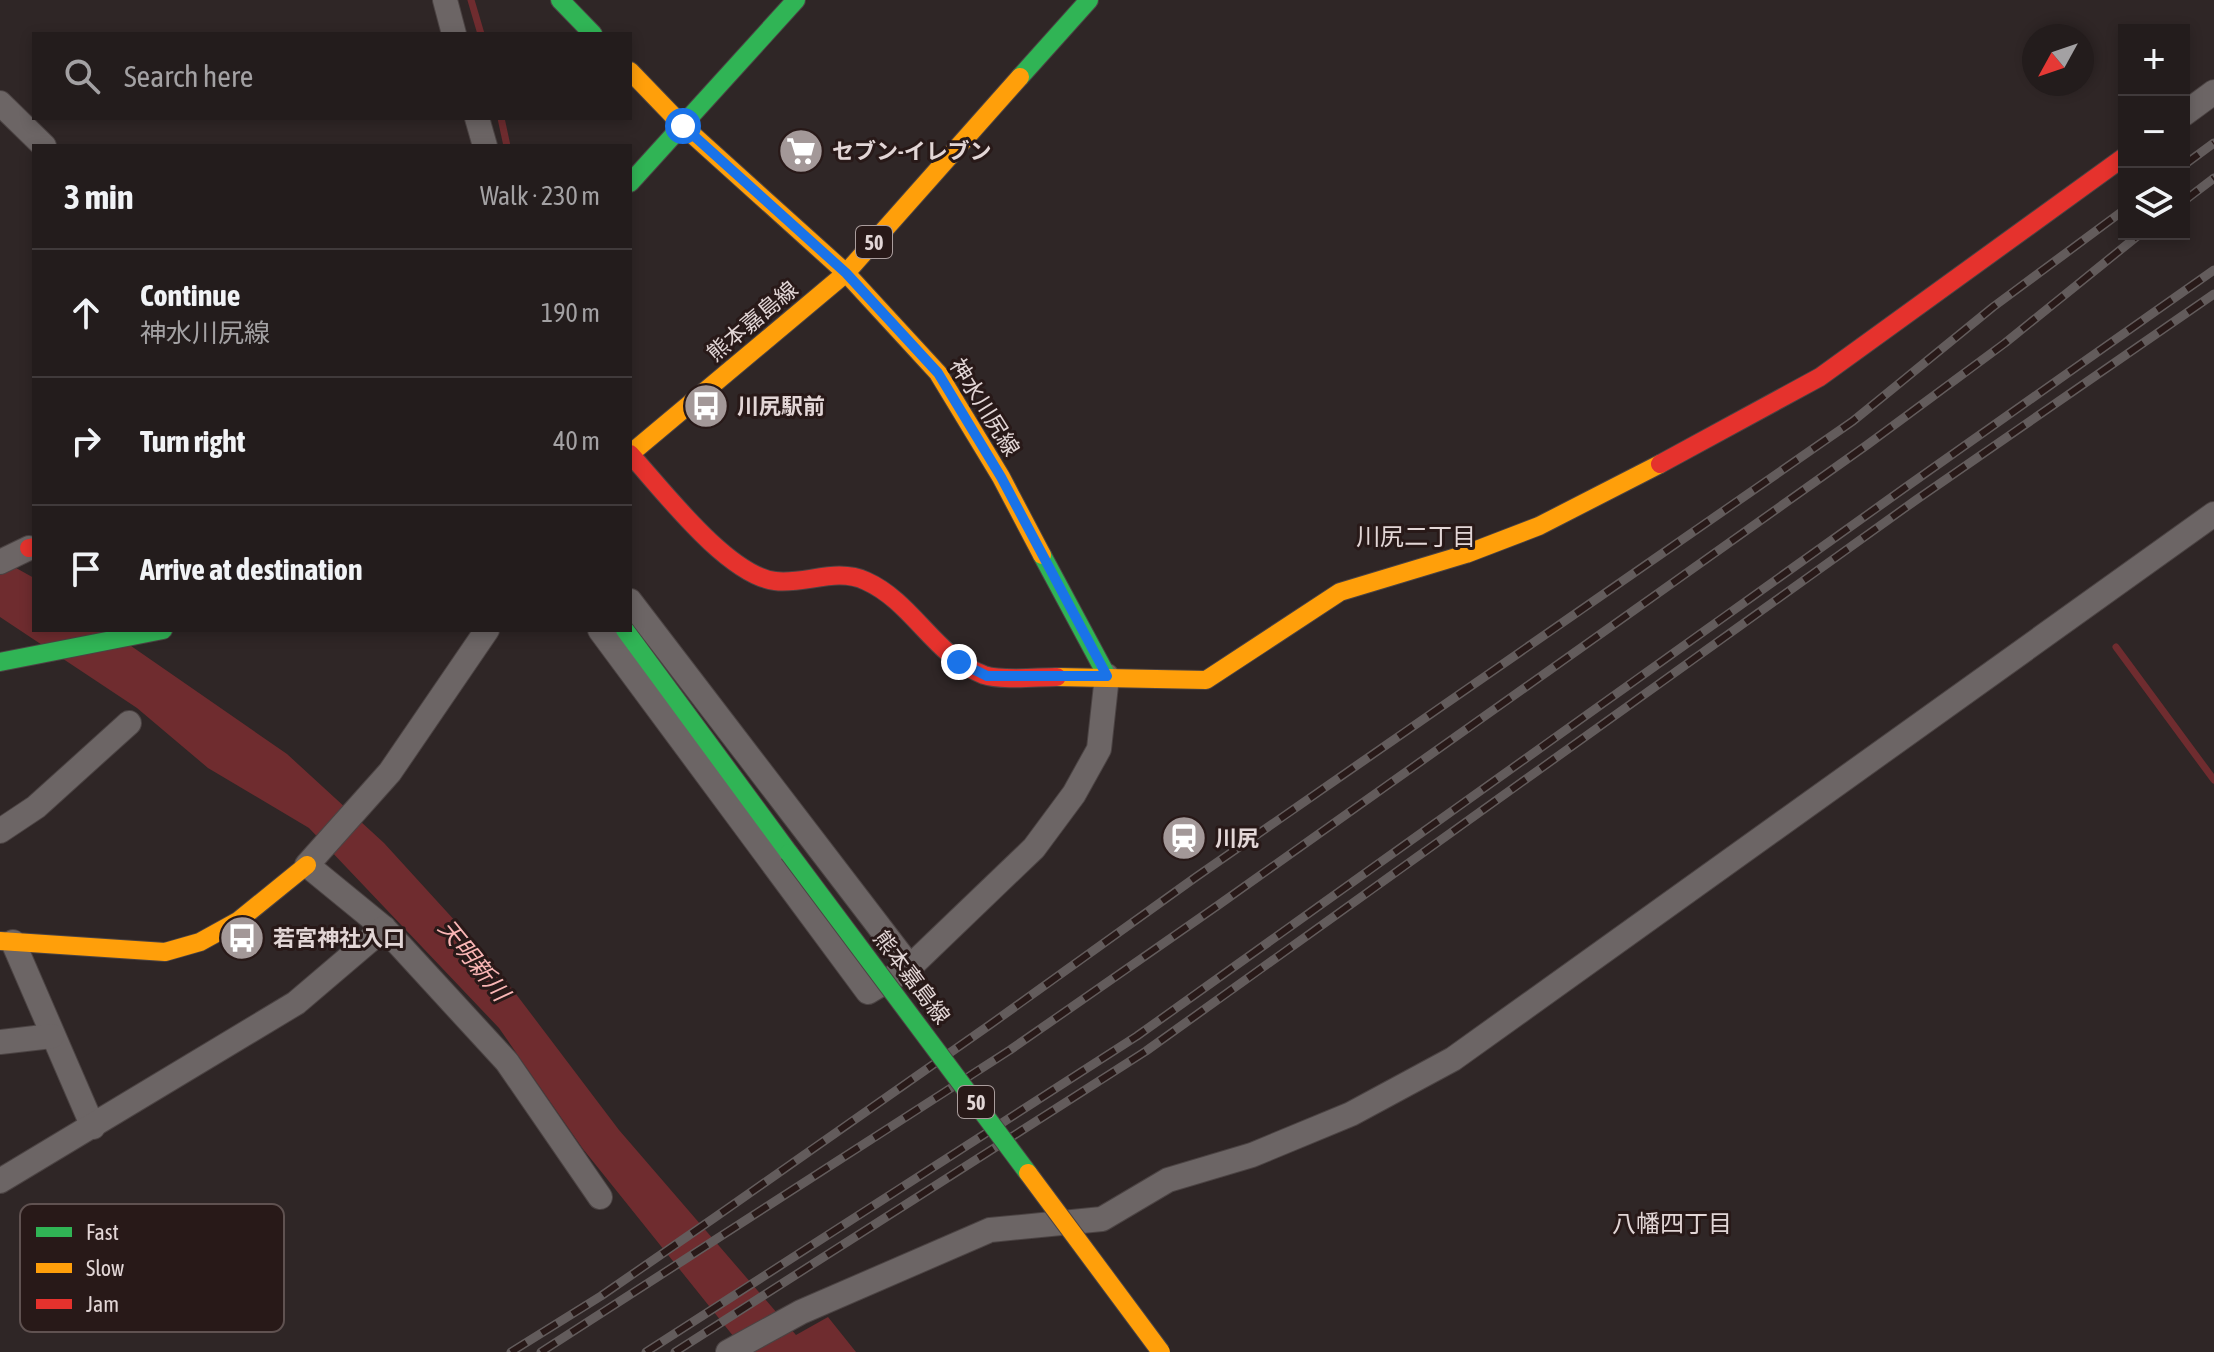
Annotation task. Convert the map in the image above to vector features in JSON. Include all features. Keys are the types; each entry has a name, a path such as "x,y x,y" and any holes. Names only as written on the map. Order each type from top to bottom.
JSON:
{"main road":[{"path":"560,0 591,32"},
{"path":"632,181 796,0"},
{"name":"熊本嘉島線","path":"632,452 846,273 1089,0"},
{"name":"神水川尻線","path":"632,73 683,126 846,273 938,373 1001,477 1107,676"},
{"path":"632,456 727,558 749,573 773,581 834,576 864,579 893,598 959,662 987,676 1206,680 1340,592 1466,554 1539,526 1633,479 1820,377 2118,161"},
{"path":"0,662 156,632"},
{"name":"熊本嘉島線","path":"626,632 1161,1352"},
{"path":"6,942 165,952 200,942 238,921 307,865"}],"street":[{"path":"445,0 453,32"},
{"path":"2190,110 2214,92"},
{"path":"0,103 42,144"},
{"path":"478,120 484,144"},
{"path":"728,1352 801,1312 990,1230 1102,1219 1168,1180 1252,1155 1351,1114 1453,1059 2214,514"},
{"path":"0,562 32,548"},
{"path":"632,604 910,967"},
{"path":"486,632 390,772 307,865 384,928 507,1062 600,1197"},
{"path":"601,632 868,992 910,967 1034,848 1074,794 1099,749 1107,676"},
{"path":"0,831 36,807 129,723"},
{"path":"0,1181 296,1003 384,928"},
{"path":"6,942 93,1127"},
{"path":"0,1042 52,1036"}],"water":[{"name":"天明新川","path":"0,559 32,577 32,632 111,632 287,754 384,843 488,957 619,1130 796,1335 828,1317 856,1352 746,1352 583,1149 499,1028 309,828 208,768 137,708 0,617"}],"waterway":[{"path":"471,0 480,32"},
{"path":"501,120 507,144"},
{"path":"2116,647 2214,780"}],"railway":[{"path":"2190,161 2214,143"},
{"path":"2190,196 2214,178"},
{"path":"511,1352 601,1296 714,1218 1196,877 1853,421 1993,307 2118,214"},
{"path":"541,1352 1010,1050 1217,906 1867,445 2005,343 2133,240"},
{"path":"646,1352 1137,1036 2214,270"},
{"path":"675,1352 1146,1051 1916,500 2214,294"}],"traffic: fast":[{"path":"560,0 591,32"},
{"path":"632,181 796,0"},
{"path":"1020,77 1089,0"},
{"path":"1042,555 1107,676"},
{"path":"0,662 153,632"},
{"path":"626,632 789,853"},
{"path":"789,853 1028,1173"}],"traffic: slow":[{"path":"632,73 683,126 846,273 938,373 1001,477 1042,555"},
{"path":"632,452 846,273 1020,77"},
{"path":"1057,677 1206,680 1340,592 1466,554 1539,526 1660,464"},
{"path":"0,941 165,952 200,942 238,921 307,865"},
{"path":"1028,1173 1161,1352"}],"traffic: jam":[{"path":"1660,464 1820,377 2118,161"},
{"path":"632,456 696,528 737,564 756,575 786,582 832,576 855,577 883,590 967,667 1000,678 1057,677"}],"place":[{"name":"セブン-イレブン","path":"801,151"},
{"name":"川尻駅前","path":"706,406"},
{"name":"川尻","path":"1184,838"},
{"name":"若宮神社入口","path":"242,938"}],"district":[{"name":"川尻二丁目","path":"1416,536"},
{"name":"八幡四丁目","path":"1672,1223"}],"route":[{"path":"683,126 846,273 938,373 1001,477 1107,676 987,676 959,662"}]}
